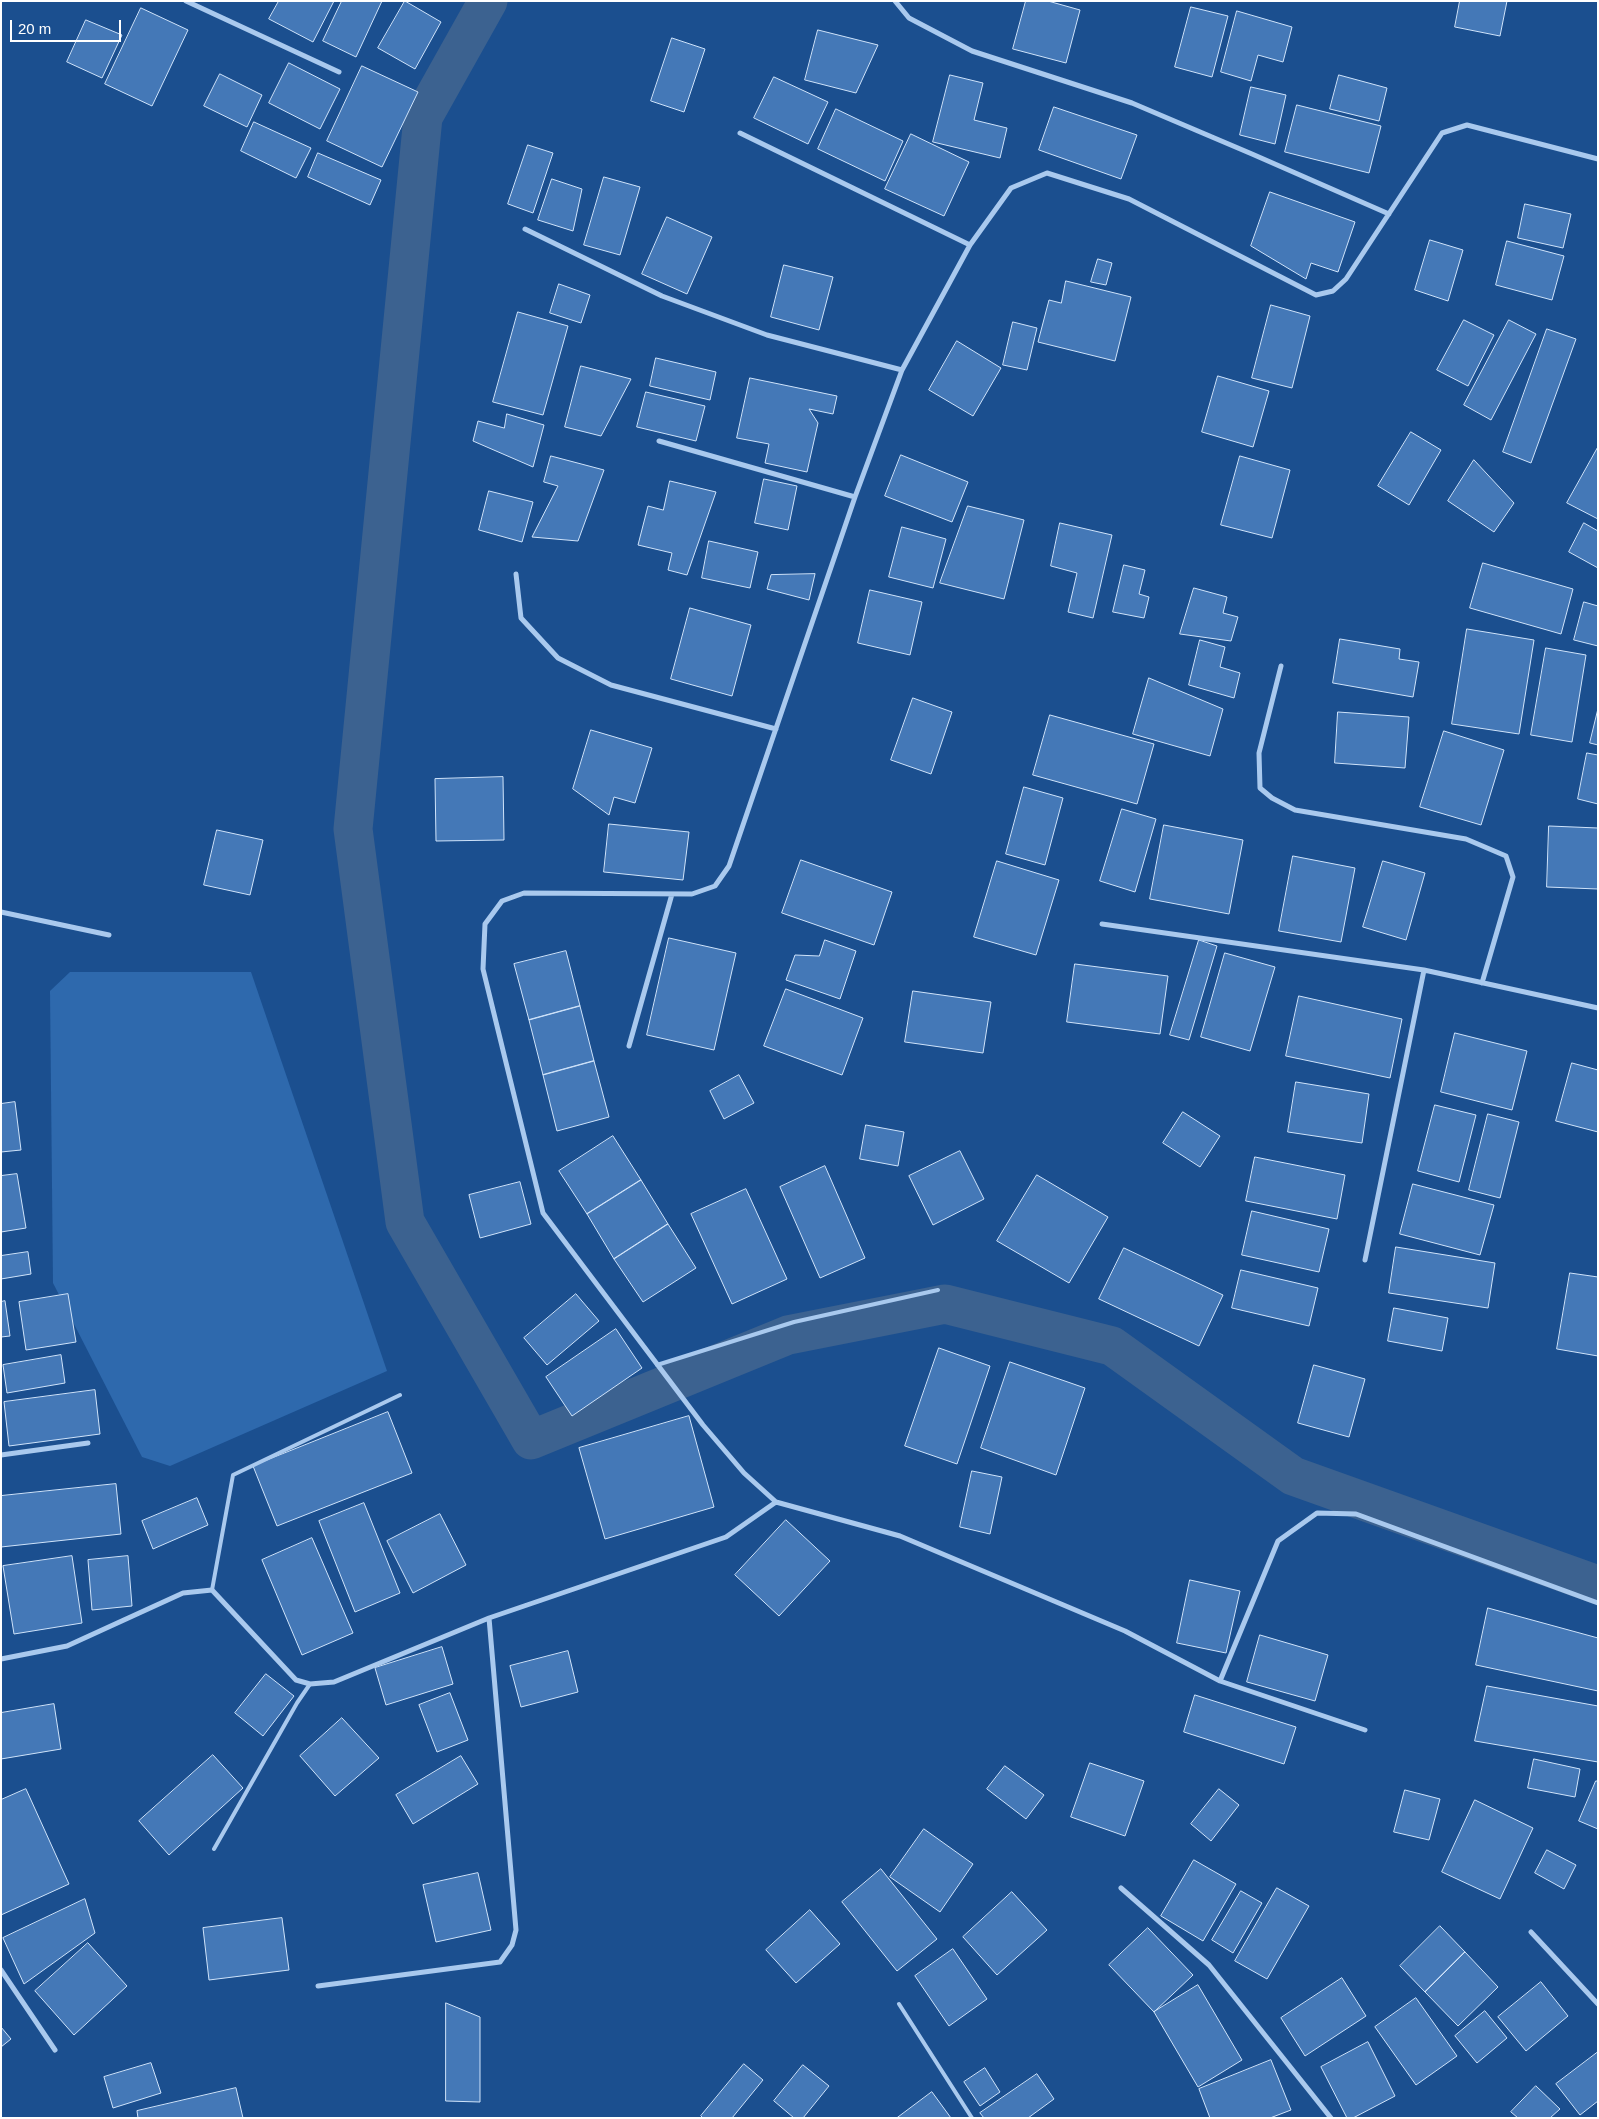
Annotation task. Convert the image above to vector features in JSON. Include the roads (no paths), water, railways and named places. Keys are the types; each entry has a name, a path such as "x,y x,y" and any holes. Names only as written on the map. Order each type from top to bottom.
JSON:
{"street":[{"path":"186,1 339,72"},
{"path":"895,1 909,18 972,51 1132,104 1389,214"},
{"path":"1365,1730 1220,1681 1125,1631 900,1536 776,1502 744,1473 703,1425 543,1213 483,969 484,924 502,901 524,894 692,894 716,886 729,866 855,497 902,370 970,245 1011,188 1047,173 1129,199 1316,295 1333,291 1346,279 1442,133 1467,125 1598,159"},
{"path":"740,133 970,245"},
{"path":"525,229 662,296 767,336 902,370"},
{"path":"659,440 855,497"},
{"path":"516,574 521,618 558,658 611,685 776,729"},
{"path":"1281,666 1260,753 1260,788 1272,798 1295,810 1466,839 1506,856 1513,877 1482,982"},
{"path":"630,1046 672,894"},
{"path":"1,912 109,935"},
{"path":"1102,924 1424,970 1598,1008"},
{"path":"1365,1260 1424,970"},
{"path":"1,1455 88,1443"},
{"path":"1,1659 67,1646 182,1593 212,1590 296,1680 310,1684 334,1682 489,1618 726,1537 776,1502"},
{"path":"1220,1681 1278,1541 1317,1513 1356,1514 1598,1603"},
{"path":"318,1986 500,1962 512,1945 516,1930 489,1618"},
{"path":"1121,1888 1209,1965 1331,2118"},
{"path":"1531,1932 1598,2004"},
{"path":"1,1970 55,2050"}],"lane":[{"path":"657,1365 794,1322 938,1290"},
{"path":"212,1590 233,1475 400,1395"},
{"path":"214,1849 297,1703 310,1684"},
{"path":"899,2004 972,2118"}],"waterway":[{"path":"488,1 423,117 353,829 405,1222 531,1440 788,1335 945,1304 1112,1346 1293,1476 1598,1585"}]}
